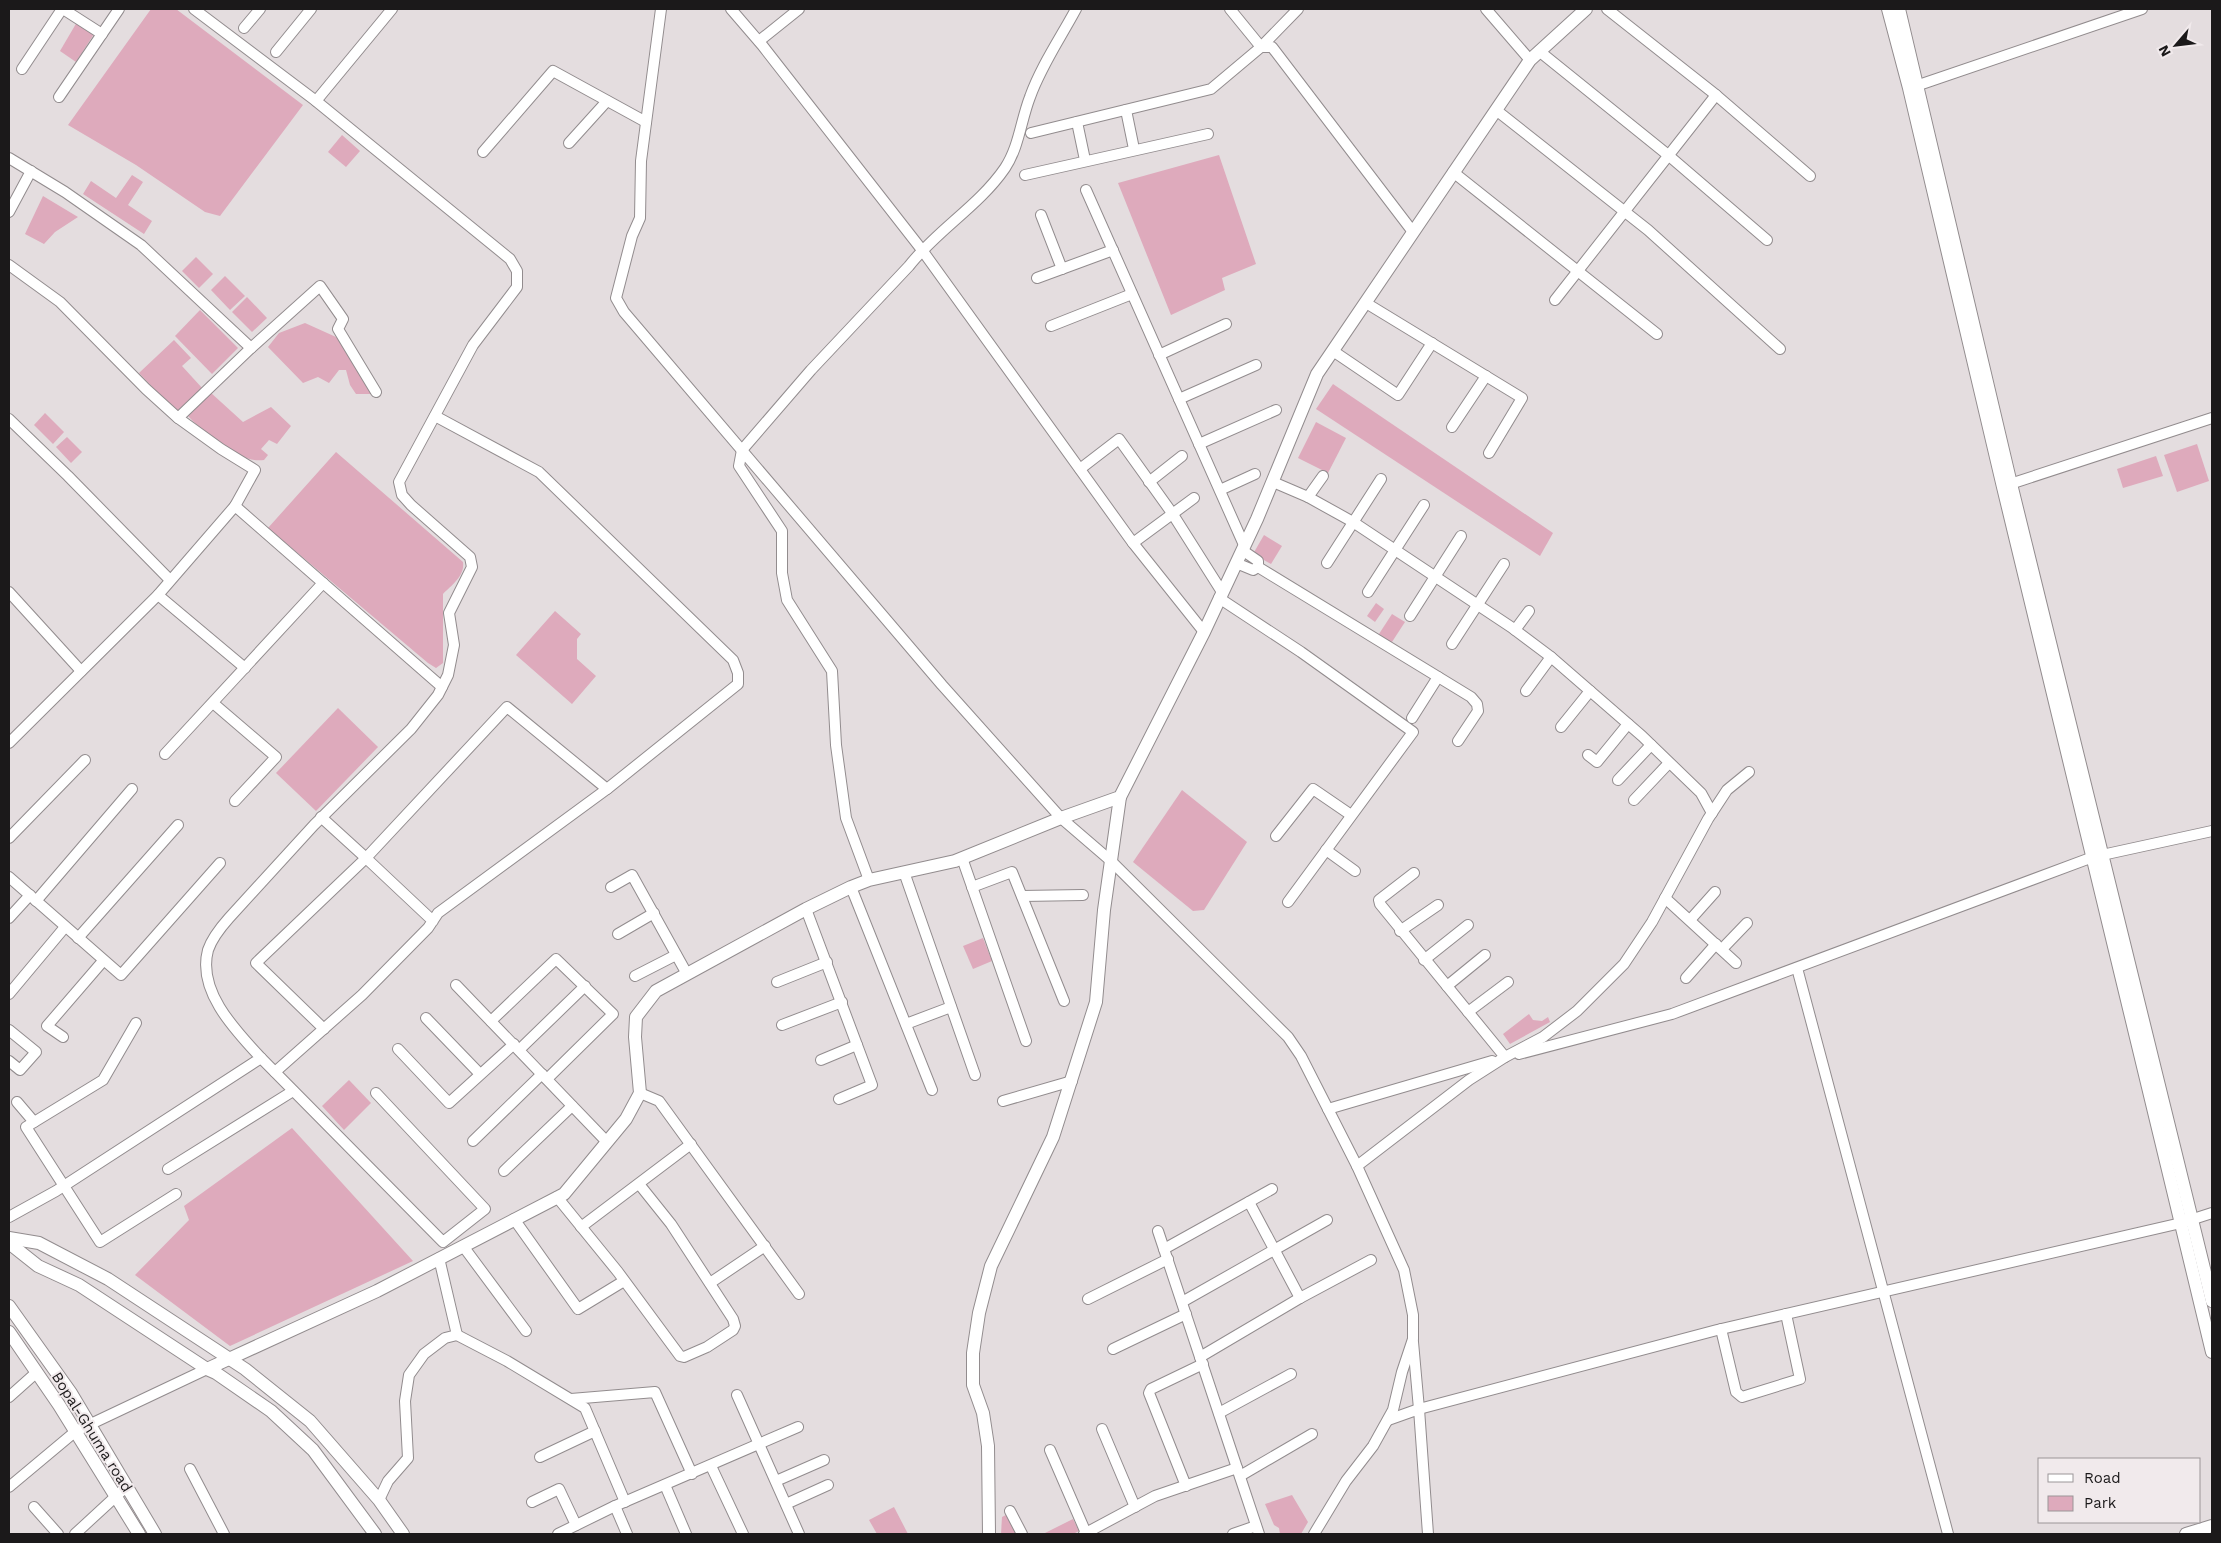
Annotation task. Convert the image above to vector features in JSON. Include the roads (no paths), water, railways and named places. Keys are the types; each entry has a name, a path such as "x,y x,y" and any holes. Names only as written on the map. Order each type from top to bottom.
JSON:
{"street":[{"path":"22,69 63,9 102,34"},
{"path":"59,97 119,9"},
{"path":"195,9 316,101 510,259 516,271 517,288 473,345 399,482 402,495 411,505 470,557 472,567 449,613 454,646 448,675 442,687 411,729 321,817 216,933 208,949 205,970 212,990 236,1031 443,1242 485,1209 376,1093"},
{"path":"244,28 260,9"},
{"path":"276,52 311,9"},
{"path":"316,101 392,9"},
{"path":"661,9 641,162 640,218 632,236 616,298 624,312 655,349 936,678 1061,818 1111,861 1288,1037 1302,1056 1357,1166 1404,1270 1413,1315 1412,1339 1420,1409 1428,1534"},
{"path":"731,9 759,41 922,250 1133,543 1204,632"},
{"path":"759,41 799,9"},
{"path":"869,880 846,818 836,745 832,671 787,600 782,573 782,531 739,466 742,450 811,370 922,250 982,196 1006,166 1014,150 1033,90 1076,9"},
{"path":"1230,9 1261,46 1272,47 1283,59 1413,232"},
{"path":"1031,133 1211,89 1261,46 1298,9"},
{"path":"1486,9 1530,60"},
{"path":"989,1534 988,1446 983,1413 973,1385 973,1353 979,1313 991,1266 1052,1137 1072,1081 1096,1002 1104,910 1120,798 1204,632 1273,482 1317,374 1530,60 1586,9"},
{"path":"1607,9 1716,95 1810,176"},
{"path":"1888,9 1914,86"},
{"path":"1899,9 1914,86 2007,485 2186,1222 2212,1352"},
{"path":"1914,86 2142,9"},
{"path":"1539,51 1668,155 1767,240"},
{"path":"483,152 553,71 646,122"},
{"path":"1555,300 1716,95"},
{"path":"570,143 607,101"},
{"path":"1126,110 1134,149"},
{"path":"1496,110 1656,237 1780,349"},
{"path":"1077,122 1085,160"},
{"path":"1025,175 1134,149 1208,134"},
{"path":"9,158 66,192 141,245 251,348"},
{"path":"9,212 31,171"},
{"path":"1453,172 1657,334"},
{"path":"1086,190 1220,490 1243,548 1258,561 1258,567"},
{"path":"1041,215 1062,269"},
{"path":"1037,278 1113,250"},
{"path":"9,265 60,302 146,389 178,418 221,449 255,470 235,506 158,595 9,743"},
{"path":"178,418 251,348 320,286 343,319 338,329 376,392"},
{"path":"1051,326 1132,294"},
{"path":"1366,303 1522,398 1489,452"},
{"path":"1159,354 1226,324"},
{"path":"1334,351 1398,395 1432,343"},
{"path":"1179,400 1256,365"},
{"path":"1452,427 1486,376"},
{"path":"1199,444 1276,410"},
{"path":"275,1072 362,995 428,928 438,913 607,789 738,684 738,673 733,660 539,472 435,416"},
{"path":"2007,485 2212,418"},
{"path":"9,419 170,580"},
{"path":"1080,469 1118,439 1172,513 1220,595 1413,732 1350,815 1288,902"},
{"path":"1149,482 1182,456"},
{"path":"1220,490 1255,474"},
{"path":"1308,497 1323,476"},
{"path":"1327,563 1381,479"},
{"path":"1273,482 1308,497 1353,522 1478,604 1552,657 1669,762 1701,793 1712,812"},
{"path":"1133,543 1194,498"},
{"path":"1368,592 1424,505"},
{"path":"235,506 442,687"},
{"path":"1410,616 1461,536"},
{"path":"1236,562 1253,570 1258,567"},
{"path":"1452,644 1504,564"},
{"path":"1258,567 1472,697 1477,704 1478,711 1458,741"},
{"path":"165,754 323,583"},
{"path":"9,592 81,671"},
{"path":"158,595 245,668"},
{"path":"1515,630 1529,611"},
{"path":"1526,691 1552,657"},
{"path":"1412,718 1438,676"},
{"path":"1561,727 1590,691"},
{"path":"213,702 276,757 235,801"},
{"path":"324,1029 256,963 366,858 507,707 607,789"},
{"path":"1588,755 1598,762 1628,724"},
{"path":"1618,780 1651,745"},
{"path":"9,838 85,760"},
{"path":"1634,800 1669,762"},
{"path":"1357,1166 1469,1080 1505,1057 1543,1037 1577,1011 1624,964 1665,898 1712,812 1727,790 1750,772"},
{"path":"1276,836 1313,788 1350,815"},
{"path":"9,918 33,898 132,789"},
{"path":"9,1487 76,1431 377,1291 564,1194 626,1119 640,1093 635,1037 636,1017 656,991 806,908 852,887 869,880 962,858 1061,818 1120,798"},
{"path":"321,817 433,920"},
{"path":"78,938 178,825"},
{"path":"1328,1109 1505,1057 1672,1014 2097,856 2212,831"},
{"path":"1326,850 1355,871"},
{"path":"962,858 1026,1041"},
{"path":"9,877 121,975 220,863"},
{"path":"904,872 975,1075"},
{"path":"972,886 1012,872 1064,1001"},
{"path":"1414,873 1379,900 1380,904 1400,931 1505,1057"},
{"path":"611,886 632,875 687,974"},
{"path":"852,887 932,1090"},
{"path":"1690,920 1715,892"},
{"path":"1022,896 1083,895"},
{"path":"1665,898 1736,963"},
{"path":"1400,931 1438,905"},
{"path":"806,908 872,1085 838,1099"},
{"path":"618,934 654,914"},
{"path":"1686,978 1747,923"},
{"path":"1424,960 1468,925"},
{"path":"9,994 65,927"},
{"path":"635,976 676,955"},
{"path":"1446,986 1485,955"},
{"path":"473,1141 613,1014 556,959 491,1021"},
{"path":"63,1037 47,1026 103,961"},
{"path":"777,982 827,962"},
{"path":"1797,968 1885,1291 1948,1534"},
{"path":"1468,1012 1508,982"},
{"path":"456,985 607,1142"},
{"path":"398,1049 449,1103 480,1074 516,1047 584,986"},
{"path":"782,1026 842,1002"},
{"path":"906,1024 952,1007"},
{"path":"426,1018 480,1074"},
{"path":"136,1023 103,1080 26,1127 100,1242 176,1194"},
{"path":"9,1030 36,1052 20,1070 9,1061"},
{"path":"821,1060 857,1045"},
{"path":"9,1218 64,1185 261,1058"},
{"path":"1002,1100 1072,1081"},
{"path":"168,1169 294,1091"},
{"path":"640,1093 659,1101 799,1294"},
{"path":"17,1102 34,1122"},
{"path":"504,1171 572,1106"},
{"path":"582,1227 691,1144"},
{"path":"557,1197 624,1281 680,1356 684,1357 707,1348 733,1330 735,1326 733,1319 671,1224 639,1184"},
{"path":"1088,1299 1272,1189"},
{"path":"1249,1202 1300,1298"},
{"path":"1388,1420 1420,1409 1722,1329 2186,1222 2212,1213"},
{"path":"514,1219 578,1309 624,1281"},
{"path":"1182,1302 1327,1220"},
{"path":"2186,1222 2212,1302"},
{"path":"1158,1231 1258,1530 1233,1534"},
{"path":"9,1238 40,1244 108,1279 230,1358 310,1421 378,1500 404,1534"},
{"path":"9,1243 38,1266 79,1285 206,1369 216,1373 271,1411 313,1450 375,1534"},
{"path":"464,1246 526,1331"},
{"path":"710,1283 765,1246"},
{"path":"439,1258 457,1335"},
{"path":"1186,1486 1149,1393 1151,1389 1201,1361 1300,1298 1371,1260"},
{"name":"Bopal-Ghuma road","path":"9,1308 90,1424 126,1488 155,1534"},
{"path":"1113,1348 1186,1314"},
{"path":"1722,1329 1736,1392 1742,1397 1800,1379 1786,1314"},
{"path":"9,1332 76,1431 139,1534"},
{"path":"378,1500 388,1481 408,1458 405,1401 410,1375 424,1354 444,1338 457,1335 507,1361 585,1408 595,1431 620,1504 627,1534"},
{"path":"1314,1534 1346,1481 1373,1446 1388,1420 1393,1410 1412,1339"},
{"path":"9,1397 37,1372"},
{"path":"1219,1413 1291,1374"},
{"path":"571,1399 655,1392 692,1474"},
{"path":"737,1395 799,1534"},
{"path":"558,1534 620,1504 711,1466 759,1442 798,1428"},
{"path":"1102,1429 1134,1507"},
{"path":"540,1457 595,1431"},
{"path":"1050,1450 1085,1534 1155,1496 1239,1472 1312,1434"},
{"path":"776,1481 824,1460"},
{"path":"711,1466 743,1534"},
{"path":"190,1468 224,1534"},
{"path":"665,1485 686,1534"},
{"path":"786,1504 828,1485"},
{"path":"75,1534 126,1488"},
{"path":"532,1502 559,1489 576,1526"},
{"path":"34,1507 58,1534"},
{"path":"1010,1511 1022,1534"},
{"path":"2186,1534 2212,1526"}]}
